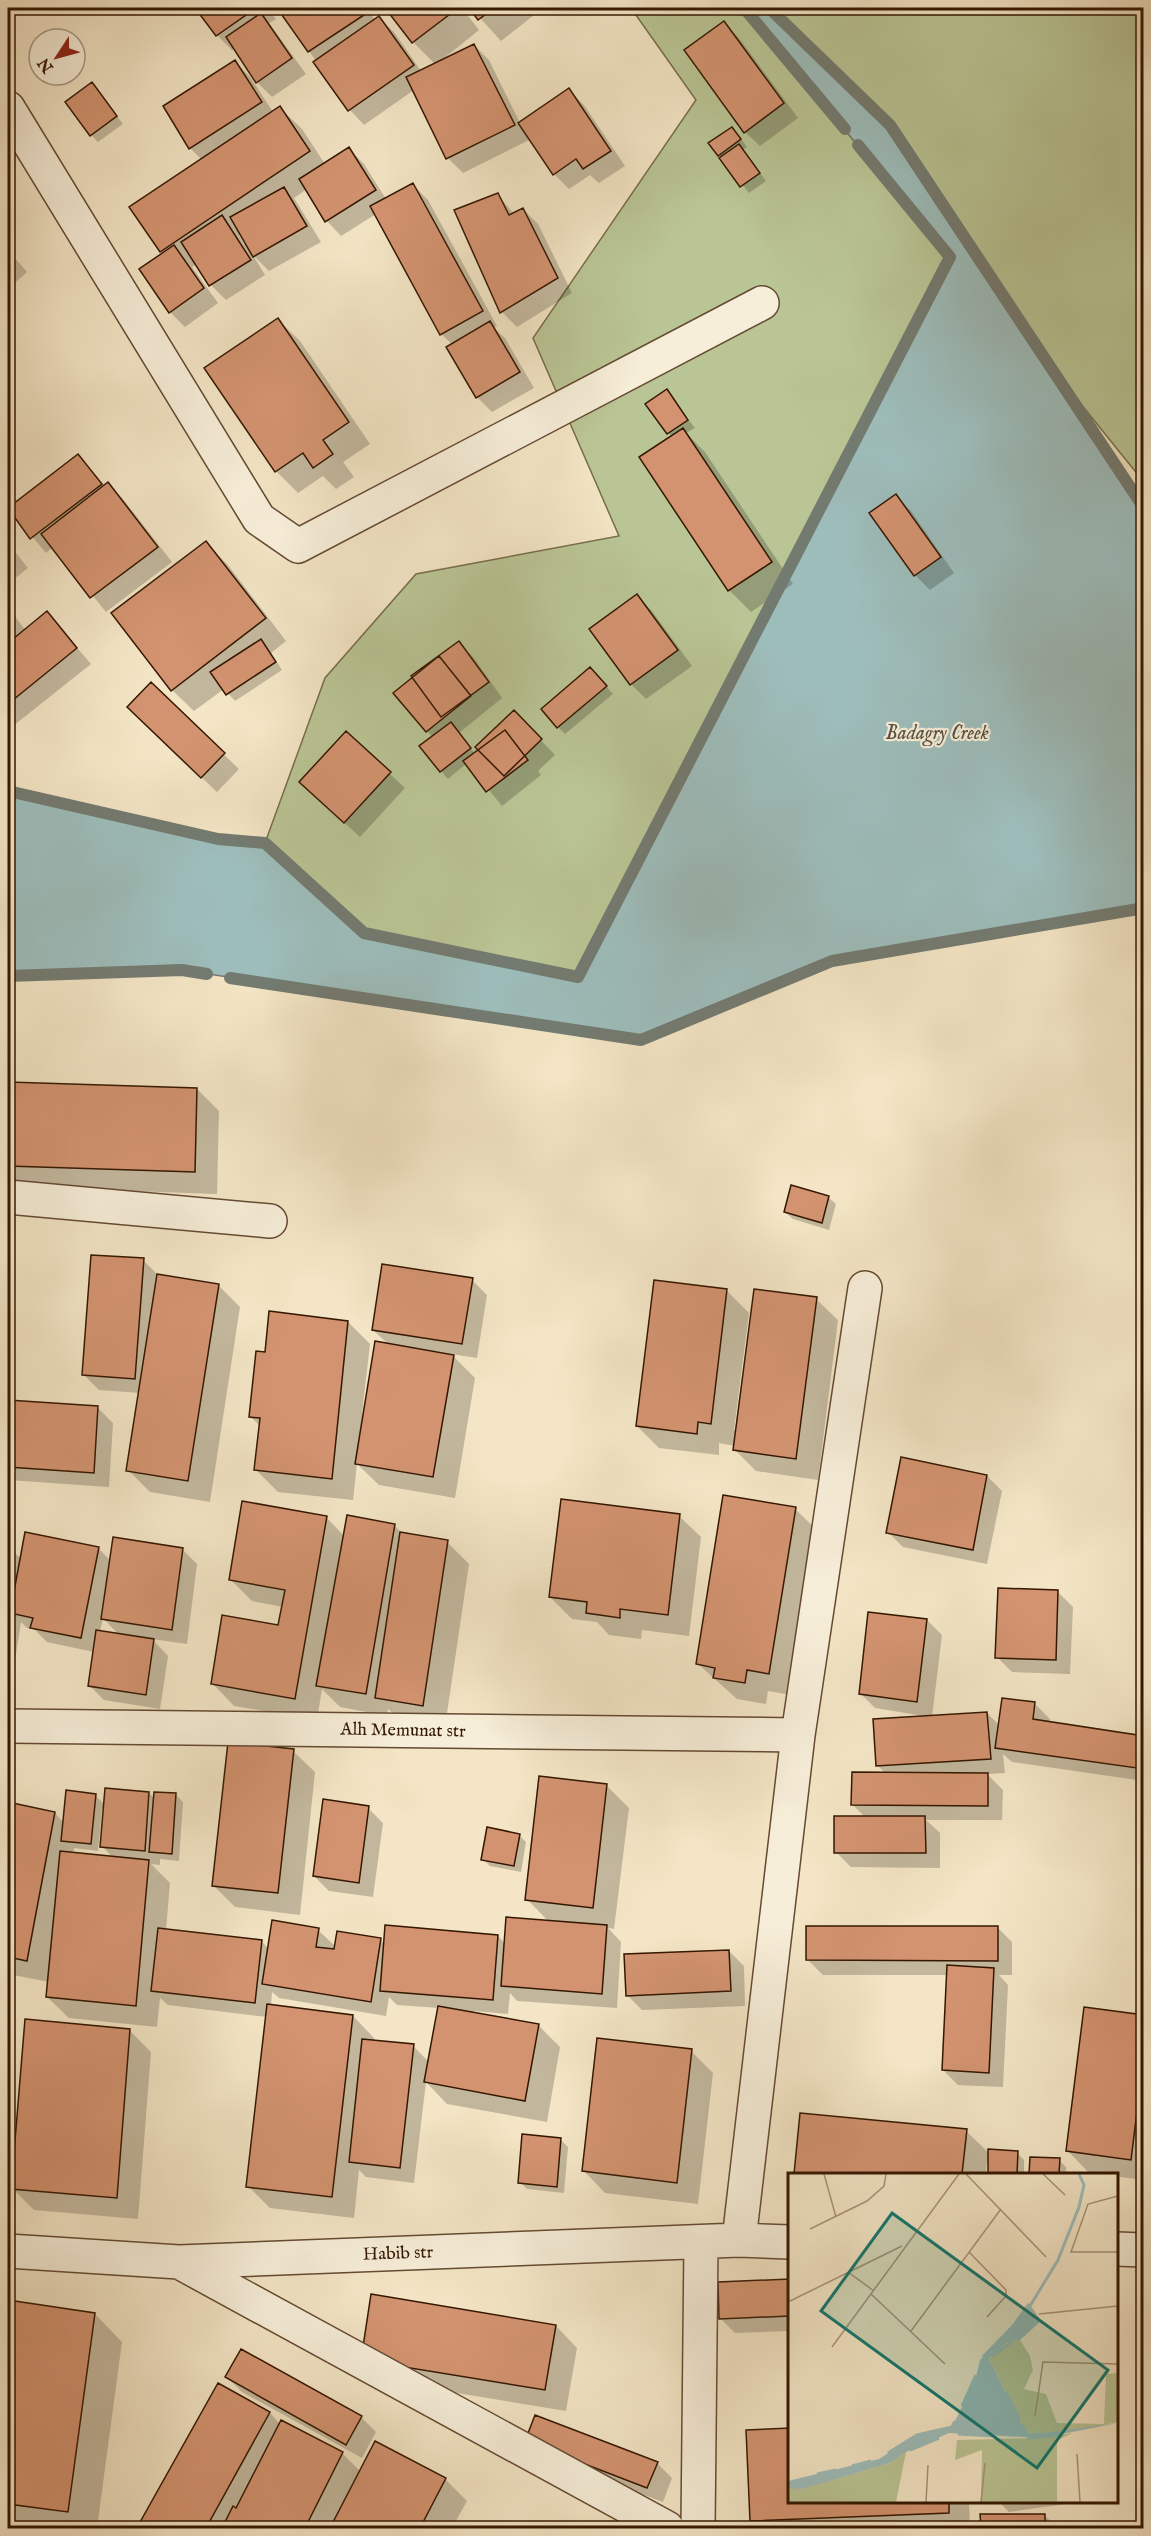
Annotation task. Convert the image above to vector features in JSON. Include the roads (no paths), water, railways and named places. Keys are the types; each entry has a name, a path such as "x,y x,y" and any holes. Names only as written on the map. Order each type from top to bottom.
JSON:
{"street":[{"path":"8,108 259,519 298,546 762,303"},
{"path":"8,1197 270,1221"},
{"path":"739,2240 798,1735 865,1288"},
{"name":"Alh Memunat str","path":"8,1726 798,1735"},
{"name":"Habib str","path":"8,2251 179,2262 739,2240 788,2242"},
{"path":"698,2529 701,2243"},
{"path":"1118,2249 1143,2250"},
{"path":"179,2262 667,2529"}],"water":[{"name":"Badagry Creek","path":"744,8 769,8 890,125 1143,508 1143,908 832,961 641,1040 182,970 8,976 8,791 218,839 265,843 364,933 578,977 950,257"}],"waterway":[{"path":"744,8 845,129"},
{"path":"769,8 890,125 1144,508"},
{"path":"8,791 218,839 265,843 364,933 578,977 950,257 858,145"},
{"path":"230,978 641,1040 832,961 1144,908"},
{"path":"8,976 182,970 207,974"}]}
